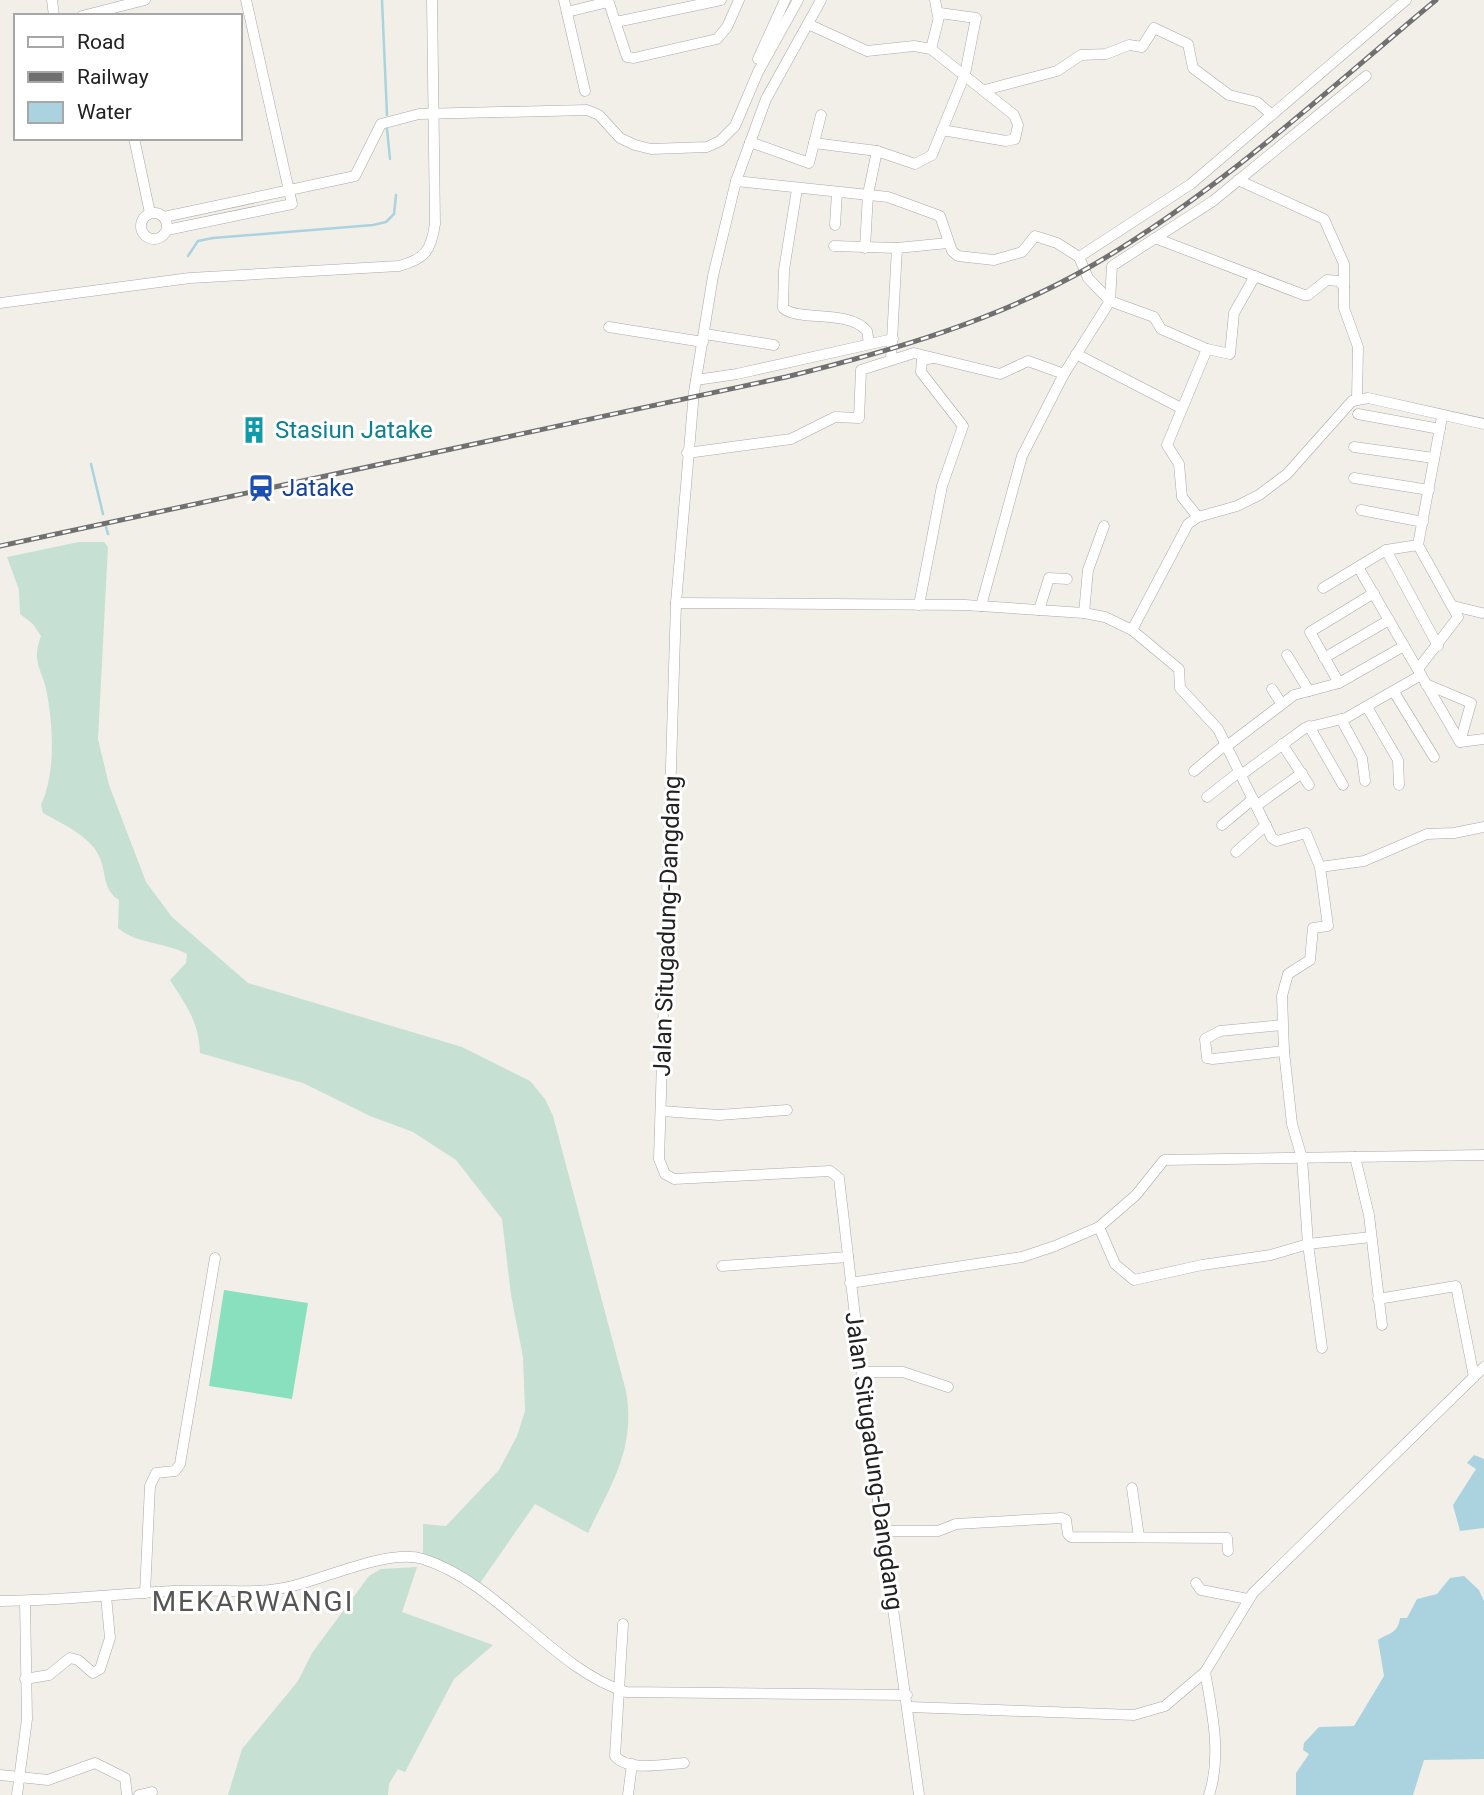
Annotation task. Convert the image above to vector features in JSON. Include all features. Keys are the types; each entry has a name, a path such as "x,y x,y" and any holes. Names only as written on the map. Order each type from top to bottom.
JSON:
{"street":[{"path":"101,0 104,13 145,0"},
{"path":"150,214 142,222 144,235 158,239 167,230 292,204 246,0"},
{"path":"0,303 190,278 399,266 421,261 429,250 435,224 432,0"},
{"path":"564,0 585,91"},
{"path":"616,22 721,0"},
{"path":"566,12 608,1 627,57 634,58 717,39 727,27 739,0"},
{"path":"758,59 785,0"},
{"path":"150,214 164,217 355,176 381,124 419,114 587,110 599,115 620,138 635,145 651,149 707,147 720,141 735,126 758,72 798,0"},
{"name":"Jalan Situgadung-Dangdang","path":"821,0 766,99 736,181 713,276 696,380 687,453 676,603 659,1166 665,1174 674,1179 835,1173 839,1178 850,1283 919,1795"},
{"path":"931,49 938,16 935,0"},
{"path":"1079,257 1191,184 1406,0"},
{"path":"814,143 877,151 915,164 932,155 965,74 976,18 948,12 938,16"},
{"path":"808,24 867,51 914,46 931,49 1014,115 1018,125 1015,139 1006,141 942,130"},
{"path":"985,90 1057,71 1081,55 1106,54 1129,45 1142,47 1154,29 1188,44 1192,68 1229,95 1257,102 1272,115"},
{"path":"981,606 1016,472 1033,430 1110,301 1112,266 1213,201 1366,76"},
{"path":"750,142 808,163 821,115"},
{"path":"134,140 150,214"},
{"path":"864,248 868,194 877,151"},
{"path":"1238,180 1321,216 1344,264 1346,315 1358,347 1357,399"},
{"path":"736,181 888,197 940,216 948,243 958,256 994,260 1022,252 1035,236 1057,243 1079,257 1088,278 1110,301 1154,317 1161,329 1207,349 1230,354 1234,313 1255,276"},
{"path":"797,189 784,270 783,308 789,313 818,314 858,324 867,331 869,343"},
{"path":"835,225 837,192"},
{"path":"164,217 167,230"},
{"path":"1155,238 1304,295 1308,295 1327,279 1339,281 1344,287"},
{"path":"834,246 897,248 948,243"},
{"path":"891,359 897,248"},
{"path":"609,327 774,345"},
{"path":"696,380 737,374 892,339"},
{"path":"1198,517 1182,497 1179,464 1167,445 1207,349"},
{"path":"687,453 791,439 835,417 859,418 861,370 914,352 1000,374 1018,363 1032,361 1064,374"},
{"path":"1076,354 1181,408"},
{"path":"919,605 942,486 963,426 921,372 922,360 933,358"},
{"path":"1132,630 1188,524 1198,517 1226,510 1268,488 1296,466 1339,413 1357,399 1368,398 1442,417 1484,424"},
{"path":"1358,414 1440,429"},
{"path":"1207,797 1309,726 1341,719 1422,676 1438,646 1458,620 1453,606 1418,545 1442,417"},
{"path":"1354,447 1434,458"},
{"path":"1354,478 1429,489"},
{"path":"1361,510 1423,522"},
{"path":"1084,613 1087,570 1104,526"},
{"path":"1323,588 1386,550 1418,545"},
{"path":"1386,550 1438,646"},
{"path":"1358,567 1460,742"},
{"path":"1039,610 1049,578 1067,579"},
{"path":"1339,683 1310,632 1374,593"},
{"path":"676,603 981,606 1084,613 1105,617 1132,630 1179,669 1180,688 1219,729 1275,841 1306,833 1320,867 1328,926 1313,928 1310,960 1288,974 1284,981 1282,1025 1292,1124 1302,1158 1308,1244 1322,1348"},
{"path":"1453,606 1482,613"},
{"path":"1324,658 1389,620"},
{"path":"1194,771 1281,703 1309,691 1339,683 1404,646"},
{"path":"1287,655 1309,691"},
{"path":"1422,676 1471,703 1460,742"},
{"path":"1272,688 1281,703"},
{"path":"1394,692 1434,757"},
{"path":"1367,707 1398,761 1399,785"},
{"path":"1341,719 1362,758 1365,781"},
{"path":"1309,726 1343,785"},
{"path":"1460,742 1484,739"},
{"path":"1282,744 1309,785"},
{"path":"1222,825 1301,773"},
{"path":"1236,852 1266,825"},
{"path":"1320,867 1364,861 1427,834 1454,834 1484,827"},
{"path":"1282,1025 1220,1031 1205,1040 1208,1058 1213,1059 1284,1051"},
{"path":"661,1111 719,1115 787,1110"},
{"path":"850,1283 1022,1257 1099,1227 1136,1195 1164,1160 1484,1155"},
{"path":"1355,1157 1369,1215 1382,1325"},
{"path":"1099,1227 1119,1269 1133,1280 1202,1265 1259,1258 1308,1244 1371,1237"},
{"path":"722,1266 848,1257"},
{"path":"145,1593 150,1486 156,1472 175,1471 180,1464 215,1258"},
{"path":"1378,1299 1456,1286 1474,1377"},
{"path":"909,1707 1146,1713 1165,1706 1205,1672 1229,1637 1248,1600 1484,1367"},
{"path":"862,1372 903,1372 948,1387"},
{"path":"1132,1488 1139,1536"},
{"path":"883,1531 938,1531 956,1524 1062,1518 1066,1520 1071,1537 1227,1538 1228,1551"},
{"path":"0,1601 145,1593 269,1592 401,1556 420,1558 448,1571 493,1600 592,1675 617,1689 656,1694 907,1695"},
{"path":"1196,1583 1201,1590 1227,1593 1248,1600"},
{"path":"25,1679 50,1675 70,1658 78,1660 93,1673 100,1669 110,1638 106,1596"},
{"path":"17,1795 27,1718 25,1601"},
{"path":"622,1624 615,1756 621,1762 632,1764 684,1763"},
{"path":"1205,1672 1215,1741 1214,1774 1209,1795"},
{"path":"0,1775 48,1780 95,1763 125,1778 127,1795"},
{"path":"628,1795 632,1764"},
{"path":"139,1795 152,1793"}],"green space":[{"path":"79,542 104,542 108,547 98,739 109,785 146,882 172,917 248,983 462,1047 530,1081 545,1099 553,1116 626,1391 628,1430 620,1465 588,1533 535,1504 478,1586 423,1556 423,1524 446,1526 499,1470 517,1436 525,1411 523,1357 511,1295 502,1219 456,1160 413,1132 370,1116 303,1083 200,1053 194,1023 170,980 186,963 187,954 133,937 118,928 119,900 107,886 95,849 74,831 43,813 41,805 49,778 52,750 47,693 37,660 41,636 33,624 20,614 19,590 7,557"},
{"path":"224,1290 308,1303 292,1399 209,1386"},
{"path":"417,1567 402,1612 493,1645 454,1679 405,1772 398,1769 389,1784 388,1795 228,1795 242,1749 298,1681 312,1653 369,1576 381,1569"}],"water":[{"path":"1474,1455 1484,1459 1484,1528 1460,1531 1453,1505 1476,1469 1467,1463"},
{"path":"1464,1576 1479,1590 1484,1601 1484,1759 1424,1760 1413,1795 1296,1795 1296,1773 1309,1754 1303,1750 1304,1743 1319,1727 1354,1726 1384,1676 1378,1640 1395,1630 1400,1618 1407,1618 1417,1599 1437,1594 1450,1578"}],"waterway":[{"path":"382,0 387,115"},
{"path":"387,129 390,159"},
{"path":"188,256 198,241 213,238 386,222 394,214 396,195"},
{"path":"91,464 103,514"},
{"path":"106,527 108,534"}],"railway":[{"path":"0,546 786,377 904,345 982,318 1057,285 1184,206 1270,140 1436,0"}],"place":[{"name":"Stasiun Jatake","path":"254,430"},
{"name":"Jatake","path":"261,488"}],"district":[{"name":"MEKARWANGI","path":"253,1601"}]}
